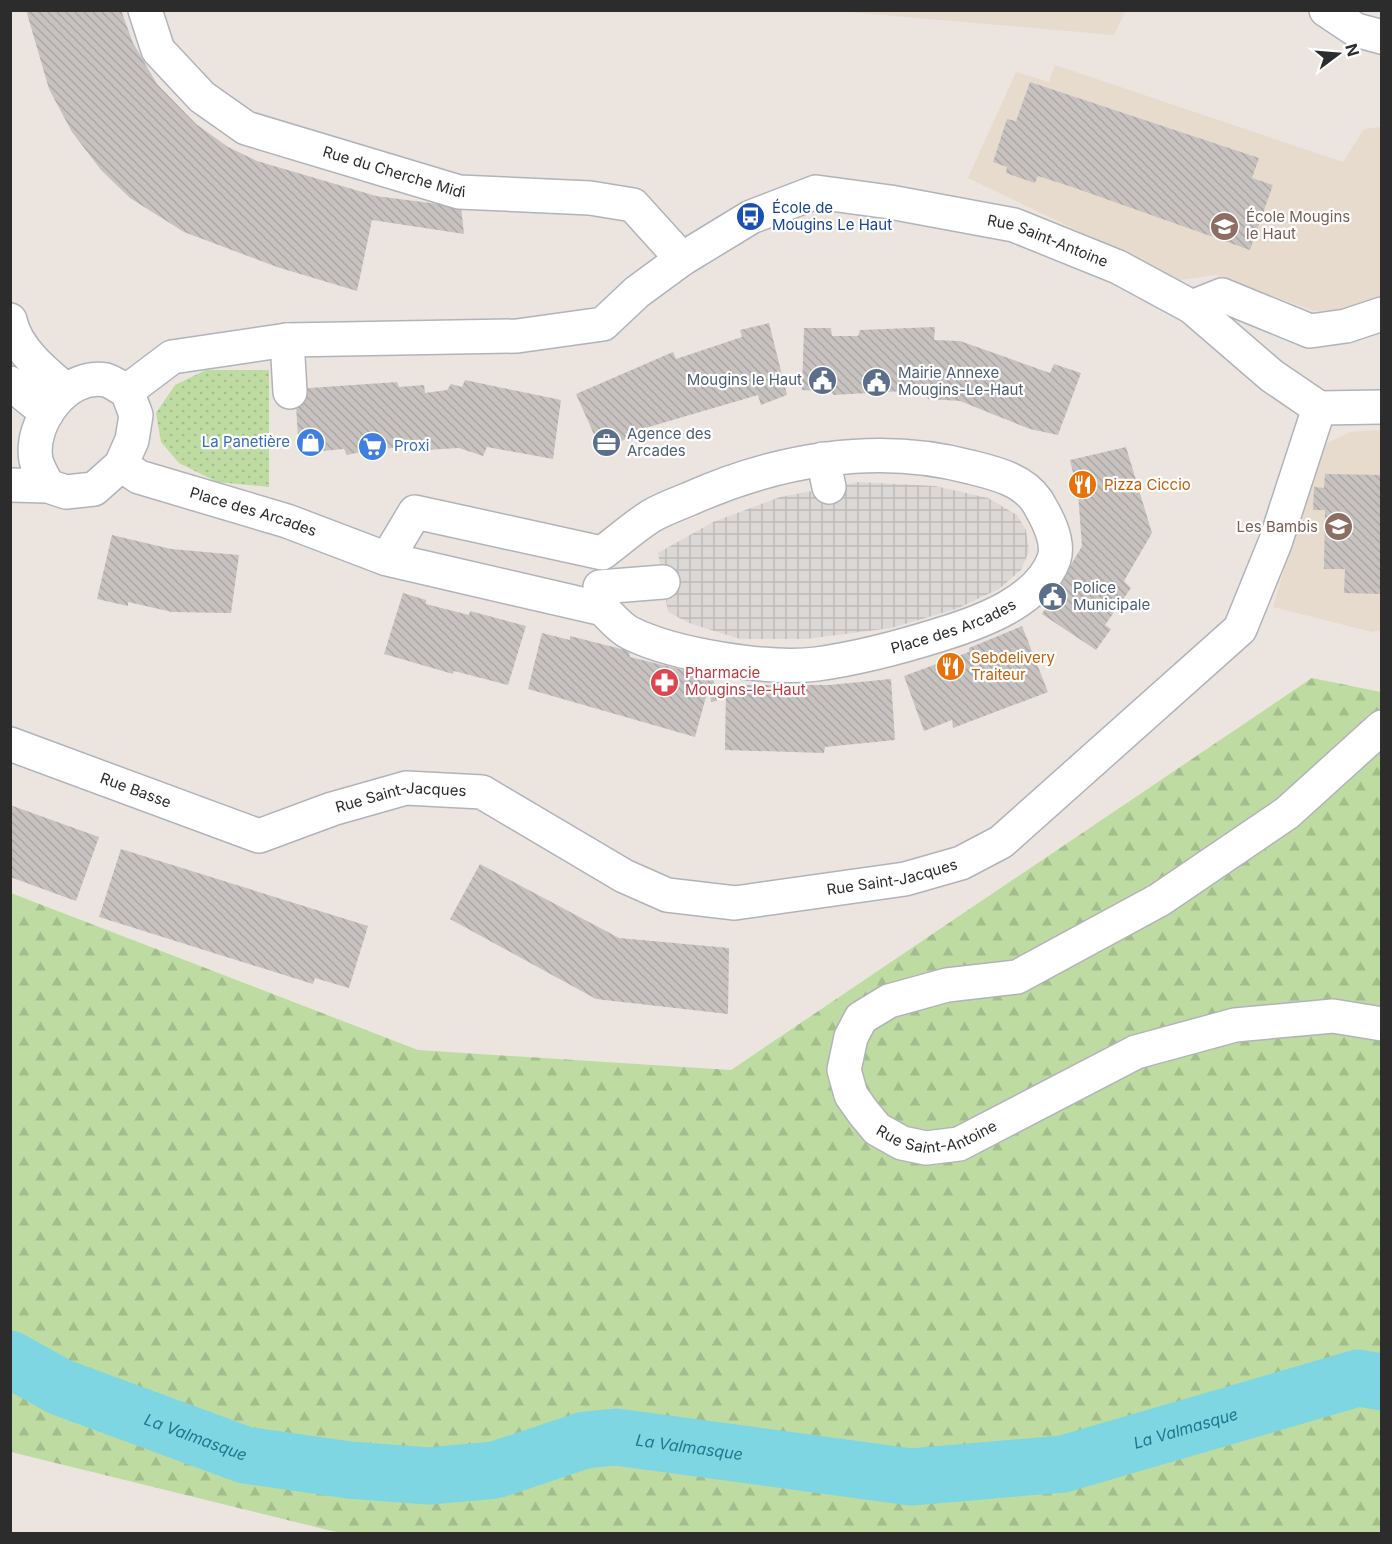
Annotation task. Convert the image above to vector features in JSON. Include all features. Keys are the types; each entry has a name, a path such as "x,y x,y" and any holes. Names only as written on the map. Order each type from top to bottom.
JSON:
{"street":[{"name":"Rue du Cherche Midi","path":"145,10 158,50 201,98 246,128 459,192 590,198 633,205 682,259"},
{"path":"1326,10 1356,30 1382,37"},
{"name":"Rue Saint-Antoine","path":"682,259 752,218 816,192 890,202 1014,225 1118,267 1192,307 1272,376 1319,408"},
{"path":"127,391 172,357 287,340 517,336 603,324 637,292 682,259"},
{"path":"1192,307 1222,295 1310,332 1346,326 1382,314"},
{"path":"10,320 13,332 40,369 56,402"},
{"path":"287,340 290,392"},
{"path":"10,484 48,486 66,492 94,489 121,465 132,440 136,415 127,391 106,380 84,383 56,402 36,438 36,460 48,486"},
{"path":"10,383 56,402"},
{"path":"1319,408 1382,407"},
{"name":"Rue Saint-Jacques","path":"259,836 332,809 406,788 482,792 624,876 667,895 735,903 905,879 961,863 1009,835 1240,629 1275,543 1319,408"},
{"name":"Place des Arcades","path":"121,465 139,477 287,521 387,559 602,598 628,632 676,650 755,662 814,664 871,642 969,626 1014,603 1043,580 1055,556 1050,522 1033,496 1009,477 953,462 890,454 826,473 732,480 652,516 602,554"},
{"path":"387,559 415,512 602,554 602,598 663,582"},
{"name":"Rue Saint-Antoine","path":"1382,727 1287,813 1159,900 1017,977 947,985 889,1001 861,1018 851,1037 844,1070 851,1095 877,1129 902,1143 926,1148 959,1144 1136,1052 1235,1025 1333,1017 1382,1024"},
{"name":"Rue Basse","path":"10,744 259,836"}],"shaded area":[{"path":"836,11 1126,11 1114,35"},
{"name":"École Mougins le Haut","path":"1055,65 1343,162 1364,129 1381,127 1380,307 1314,311 1215,275 1180,280 968,178 1016,72 1049,82"},
{"name":"Les Bambis","path":"1381,431 1381,630 1372,632 1273,607 1321,446 1350,432"},
{"path":"859,482 935,486 988,498 1017,515 1026,530 1029,551 1021,570 999,589 956,609 891,628 806,639 740,639 689,623 668,612 658,553 713,522 780,497"}],"green space":[{"path":"206,370 269,370 269,487 217,482 179,463 161,442 156,413 175,385"},
{"path":"1312,678 1381,692 1381,1533 344,1534 11,1452 11,893 418,1050 731,1070"}],"building":[{"path":"26,10 121,10 133,43 157,84 196,124 228,147 257,161 376,196 461,207 464,234 372,220 357,291 277,267 184,232 130,198 101,170 72,132 49,89"},
{"path":"1030,82 1259,158 1252,178 1273,185 1250,250 1038,176 1035,183 1006,173 1007,167 993,162 1007,119 1016,121"},
{"path":"769,323 787,395 761,405 758,395 625,434 627,439 600,448 576,394 673,352 676,359 742,337 740,330"},
{"path":"935,327 934,340 960,341 1050,373 1054,364 1081,373 1058,435 1030,429 960,401 928,399 926,394 904,391 833,395 832,392 802,390 804,328 831,328 832,336 858,336 860,330"},
{"path":"465,380 561,400 553,459 487,447 483,456 459,448 426,450 426,445 370,450 347,455 344,449 299,453 295,389 397,382 399,387 424,385 425,393 447,390 451,384 462,387"},
{"path":"1126,447 1152,533 1124,581 1131,588 1105,625 1111,629 1096,650 1042,614 1082,546 1078,493 1070,460"},
{"path":"1325,474 1382,475 1382,594 1344,593 1345,569 1324,569 1325,510 1313,510 1314,487 1324,488"},
{"path":"112,535 171,549 239,555 231,613 172,612 128,602 128,606 97,599"},
{"path":"403,593 426,600 426,604 469,615 470,611 526,626 508,685 454,671 453,674 384,654"},
{"path":"1022,626 1048,692 953,728 952,720 924,731 904,676 969,652 969,648"},
{"path":"542,633 570,640 570,636 629,651 630,657 683,670 683,667 713,674 717,701 711,702 709,686 695,737 528,689"},
{"path":"891,679 895,740 825,747 824,753 725,750 726,685 829,685"},
{"path":"10,805 99,837 76,901 10,877"},
{"path":"121,849 368,926 349,988 315,978 313,984 99,917"},
{"path":"480,864 619,938 729,948 728,1014 596,999 450,919"}],"waterway":[{"name":"La Valmasque","path":"10,1359 60,1387 245,1455 349,1470 429,1476 495,1470 585,1440 616,1437 911,1477 1063,1464 1358,1378 1382,1382"}],"place":[{"name":"École de Mougins Le Haut","path":"751,217"},
{"name":"École Mougins le Haut","path":"1225,226"},
{"name":"Mougins le Haut","path":"823,380"},
{"name":"Mairie Annexe Mougins-Le-Haut","path":"877,382"},
{"name":"La Panetière","path":"311,442"},
{"name":"Agence des Arcades","path":"606,443"},
{"name":"Proxi","path":"373,446"},
{"name":"Pizza Ciccio","path":"1083,485"},
{"name":"Les Bambis","path":"1339,527"},
{"name":"Police Municipale","path":"1052,597"},
{"name":"Sebdelivery Traiteur","path":"950,667"},
{"name":"Pharmacie Mougins-le-Haut","path":"664,682"}]}
